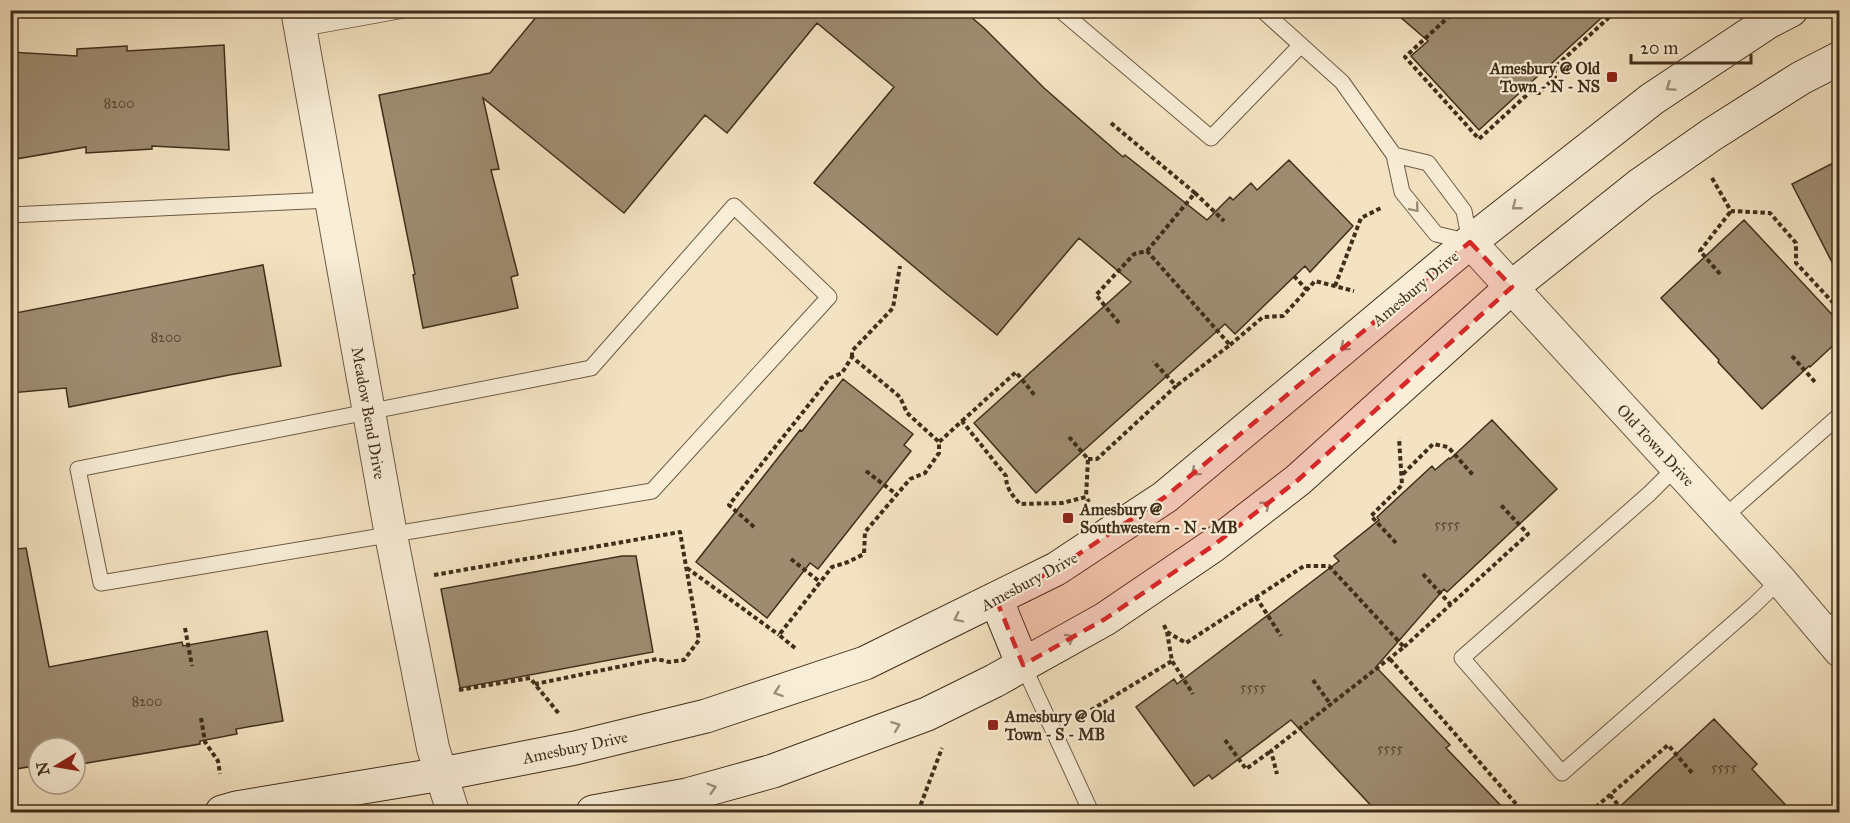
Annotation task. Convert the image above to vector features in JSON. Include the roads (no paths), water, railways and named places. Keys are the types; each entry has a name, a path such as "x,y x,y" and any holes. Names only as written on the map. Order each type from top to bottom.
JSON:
{"street":[{"name":"Amesbury Drive","path":"222,813 236,808 442,774 575,748 706,716 865,663 1056,569 1165,497 1470,242 1652,99 1768,22 1791,10"},
{"name":"Meadow Bend Drive","path":"298,20 391,535 433,748 453,813"},
{"path":"593,813 687,795 773,771 927,714 994,681 1105,619 1214,546 1298,480 1512,287 1641,184 1711,135 1801,78 1839,58"},
{"name":"Old Town Drive","path":"1470,242 1780,580 1834,633"},
{"path":"996,599 1023,665"}],"lane":[{"path":"298,20 404,10"},
{"path":"1060,10 1212,138 1301,45"},
{"path":"1262,10 1342,82 1394,155 1402,192 1437,234 1470,242 1464,211 1428,163 1394,155"},
{"path":"10,215 330,200"},
{"path":"734,206 829,297 652,491 391,535 101,583 78,469 591,368 734,206"},
{"path":"1723,518 1839,415"},
{"path":"1676,467 1649,495 1462,658 1562,773 1780,580"},
{"path":"1023,665 1091,813"}],"place":[{"name":"Amesbury @ Old Town - N - NS","path":"1612,77"},
{"name":"Amesbury @ Southwestern - N - MB","path":"1068,518"},
{"name":"Amesbury @ Old Town - S - MB","path":"993,725"}]}
